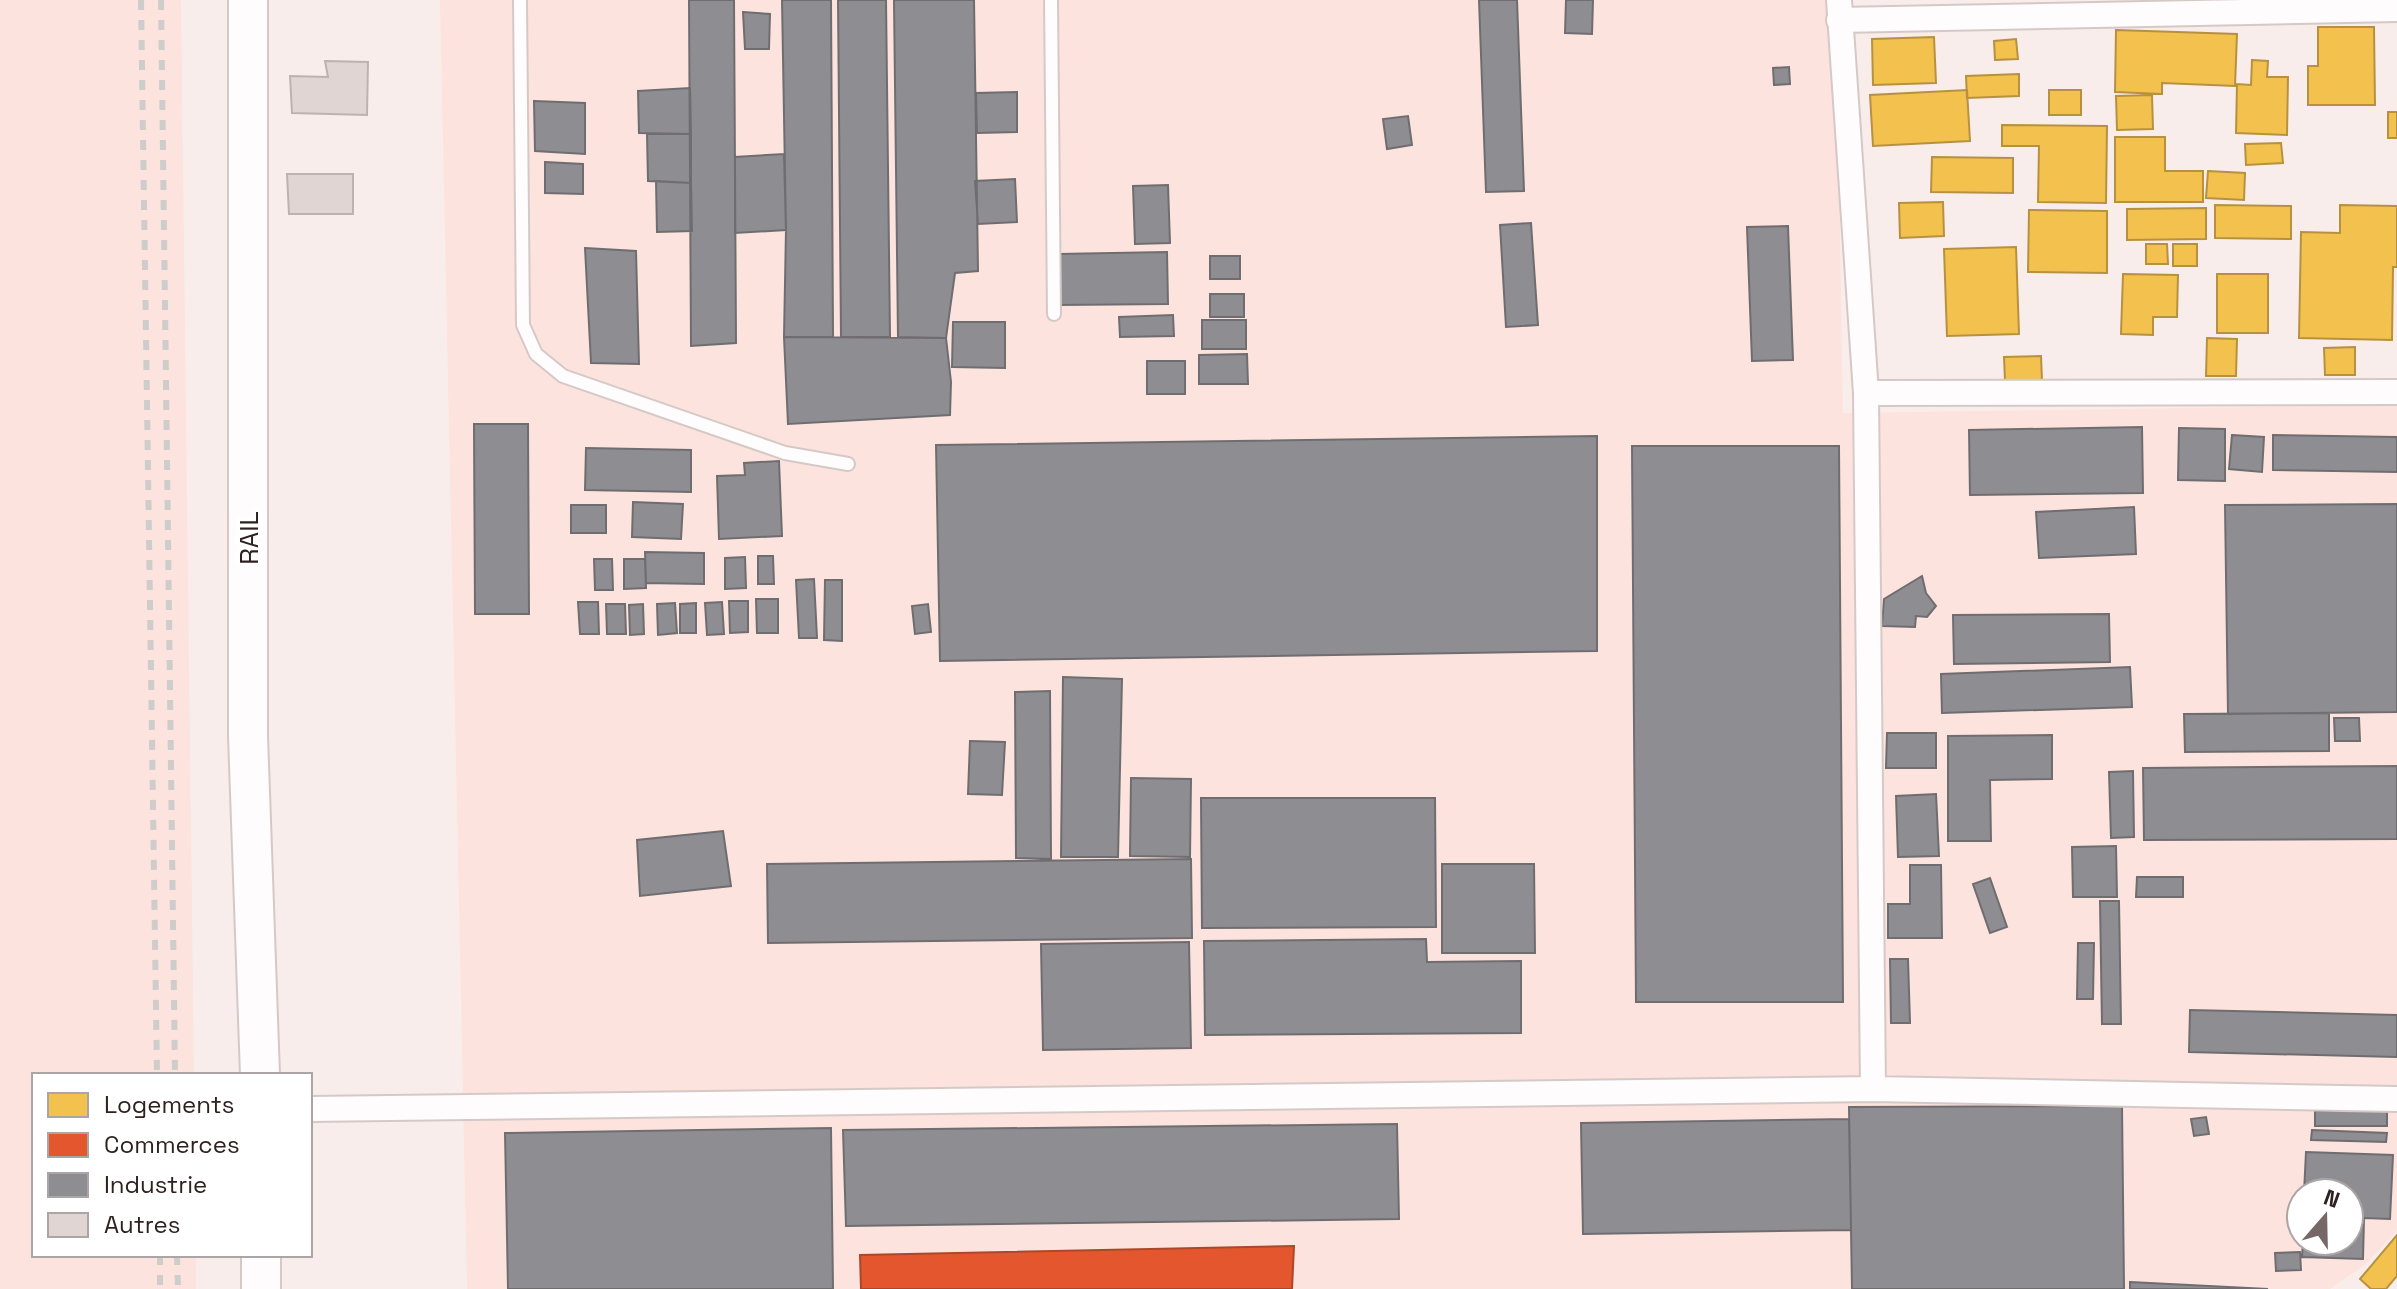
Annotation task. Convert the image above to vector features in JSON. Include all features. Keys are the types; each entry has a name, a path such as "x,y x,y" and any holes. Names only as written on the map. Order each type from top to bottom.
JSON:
{"main road":[{"name":"RAIL","path":"248,0 248,736 260,1073"},
{"path":"261,1257 261,1289"}],"street":[{"path":"1873,1089 1866,393 1839,10 2234,6 2397,9"},
{"path":"1866,393 2397,392"},
{"path":"312,1109 1873,1089 2397,1099"}],"lane":[{"path":"520,0 523,325 536,354 563,376 785,453 848,464"},
{"path":"1051,0 1054,314"}],"shaded area":[{"path":"0,0 181,0 194,1073 32,1073 32,1257 196,1257 196,1289 0,1289"},
{"path":"440,0 1836,0 1843,413 2397,405 2397,1231 2366,1264 2330,1289 467,1289"}],"building: Logements":[{"path":"2318,27 2374,27 2375,105 2308,105 2308,66 2318,66"},
{"path":"2116,30 2237,34 2235,86 2162,83 2162,94 2115,92"},
{"path":"1934,37 1936,83 1873,85 1872,39"},
{"path":"2016,39 2018,59 1995,60 1994,41"},
{"path":"2252,60 2268,61 2267,77 2288,77 2287,135 2236,133 2237,84 2251,85"},
{"path":"2019,74 2019,96 1967,98 1966,76"},
{"path":"1967,90 1970,141 1873,146 1870,95"},
{"path":"2049,90 2081,90 2081,115 2049,115"},
{"path":"2152,95 2153,129 2117,130 2116,96"},
{"path":"2388,112 2397,112 2397,138 2388,138"},
{"path":"2002,125 2107,126 2106,203 2038,202 2039,146 2002,146"},
{"path":"2115,137 2165,137 2165,171 2203,171 2203,202 2115,202"},
{"path":"2281,143 2283,163 2246,165 2245,144"},
{"path":"1932,157 2013,158 2013,193 1931,192"},
{"path":"2208,171 2245,173 2244,200 2206,198"},
{"path":"1943,202 1944,236 1900,238 1899,203"},
{"path":"2215,205 2291,206 2291,239 2215,238"},
{"path":"2340,205 2397,206 2392,340 2299,338 2301,232 2340,233"},
{"path":"2206,208 2206,239 2127,240 2127,209"},
{"path":"2029,210 2107,211 2107,273 2028,272"},
{"path":"2146,244 2167,244 2168,264 2146,264"},
{"path":"2173,244 2197,244 2197,266 2173,266"},
{"path":"2016,247 2019,334 1947,336 1944,249"},
{"path":"2123,274 2178,275 2177,317 2153,317 2153,335 2121,334"},
{"path":"2217,274 2268,274 2268,333 2217,333"},
{"path":"2207,338 2237,339 2236,376 2206,376"},
{"path":"2355,347 2355,375 2325,375 2324,348"},
{"path":"2041,356 2042,380 2005,381 2004,357"},
{"path":"2397,1235 2397,1276 2386,1289 2371,1289 2360,1279"}],"building: Commerces":[{"path":"1294,1246 1292,1289 861,1289 860,1255"}],"building: Industrie":[{"path":"689,0 734,0 736,343 691,346"},
{"path":"782,0 831,0 833,337 784,337 786,230"},
{"path":"838,0 886,0 890,337 841,337"},
{"path":"894,0 974,0 978,271 955,273 946,338 898,337"},
{"path":"1479,0 1517,0 1524,191 1486,192"},
{"path":"1566,0 1593,0 1592,34 1565,33"},
{"path":"743,12 770,14 769,49 745,49"},
{"path":"1789,67 1790,84 1774,85 1773,68"},
{"path":"690,88 691,134 639,133 638,91"},
{"path":"1017,92 1017,132 977,133 976,93"},
{"path":"534,101 585,103 585,154 535,151"},
{"path":"1408,116 1412,145 1387,149 1383,119"},
{"path":"647,134 691,134 691,183 648,181"},
{"path":"784,154 786,230 735,233 735,157"},
{"path":"545,162 583,164 583,194 545,193"},
{"path":"1015,179 1017,222 978,224 975,181"},
{"path":"656,181 691,183 692,231 657,232"},
{"path":"1168,185 1170,243 1135,244 1133,186"},
{"path":"1531,223 1538,325 1506,327 1500,225"},
{"path":"1788,226 1793,360 1752,361 1747,227"},
{"path":"585,248 636,251 639,364 591,363"},
{"path":"1167,252 1168,304 1059,305 1058,254"},
{"path":"1210,256 1240,256 1240,279 1210,279"},
{"path":"1210,294 1244,294 1244,317 1210,317"},
{"path":"1173,315 1174,336 1120,337 1119,317"},
{"path":"1202,320 1246,320 1246,349 1202,349"},
{"path":"953,322 1005,322 1005,368 952,367"},
{"path":"784,337 946,338 951,382 950,415 788,424"},
{"path":"1247,354 1248,384 1199,384 1199,355"},
{"path":"1147,361 1185,361 1185,394 1147,394"},
{"path":"474,424 528,424 529,614 475,614"},
{"path":"2142,427 2143,493 1970,495 1969,430"},
{"path":"2179,428 2225,429 2225,481 2178,480"},
{"path":"2232,435 2264,437 2262,472 2229,469"},
{"path":"2273,435 2397,437 2397,472 2273,470"},
{"path":"1597,436 1597,651 940,661 936,445"},
{"path":"1632,446 1839,446 1843,1002 1636,1002"},
{"path":"586,448 691,450 691,492 585,490"},
{"path":"779,461 782,536 719,539 717,476 745,475 744,463"},
{"path":"633,502 683,504 681,539 632,537"},
{"path":"2397,504 2397,712 2228,714 2225,505"},
{"path":"571,505 606,505 606,533 571,533"},
{"path":"2134,507 2136,554 2039,558 2036,512"},
{"path":"645,552 704,553 704,584 646,583"},
{"path":"758,556 773,556 774,584 758,584"},
{"path":"745,557 746,588 725,589 725,558"},
{"path":"594,559 612,559 613,590 595,590"},
{"path":"624,559 645,559 646,588 624,589"},
{"path":"1922,576 1926,593 1936,606 1927,617 1916,616 1915,627 1882,626 1884,599"},
{"path":"814,579 817,638 799,638 796,580"},
{"path":"825,580 842,580 842,641 824,640"},
{"path":"756,599 778,599 778,633 757,633"},
{"path":"729,601 748,601 748,632 730,633"},
{"path":"578,602 598,602 599,634 580,634"},
{"path":"722,602 724,634 707,635 705,603"},
{"path":"675,603 677,633 658,635 657,604"},
{"path":"696,603 696,633 680,633 680,604"},
{"path":"606,604 625,604 626,634 607,634"},
{"path":"643,604 644,634 630,635 629,605"},
{"path":"928,604 931,632 915,634 912,606"},
{"path":"2109,614 2110,662 1954,664 1953,615"},
{"path":"2130,667 2132,707 1942,713 1941,674"},
{"path":"1063,677 1122,679 1118,857 1061,857"},
{"path":"1050,691 1051,859 1016,858 1015,692"},
{"path":"2329,713 2329,751 2185,752 2184,714"},
{"path":"2334,718 2359,718 2360,741 2335,741"},
{"path":"1887,733 1936,733 1936,768 1886,768"},
{"path":"2052,735 2052,779 1990,780 1991,841 1948,841 1948,736"},
{"path":"970,741 1005,742 1002,795 968,794"},
{"path":"2397,766 2397,839 2144,840 2143,768"},
{"path":"2133,771 2134,837 2111,838 2109,772"},
{"path":"1131,778 1191,779 1190,857 1130,856"},
{"path":"1936,794 1939,856 1898,857 1896,796"},
{"path":"1201,798 1435,798 1436,927 1202,928"},
{"path":"723,831 731,886 640,896 637,840"},
{"path":"2116,846 2117,897 2073,897 2072,847"},
{"path":"1191,859 1192,938 768,943 767,864"},
{"path":"1442,864 1534,864 1535,953 1442,953"},
{"path":"1910,865 1941,865 1942,938 1888,938 1888,904 1910,904"},
{"path":"2137,877 2183,877 2183,897 2136,897"},
{"path":"1990,878 2007,927 1990,933 1973,884"},
{"path":"2100,901 2119,901 2121,1024 2102,1024"},
{"path":"1426,939 1427,962 1521,961 1521,1033 1205,1035 1204,941"},
{"path":"1189,942 1191,1048 1043,1050 1041,944"},
{"path":"2078,943 2094,943 2093,999 2077,999"},
{"path":"1890,959 1908,959 1910,1023 1891,1023"},
{"path":"2190,1010 2397,1015 2397,1057 2189,1052"},
{"path":"2122,1106 2124,1289 1852,1289 1849,1107"},
{"path":"2315,1111 2387,1111 2387,1126 2315,1126"},
{"path":"2206,1117 2209,1134 2194,1136 2191,1119"},
{"path":"1849,1119 1851,1230 1583,1234 1581,1123"},
{"path":"1397,1124 1399,1219 846,1226 843,1130"},
{"path":"831,1128 833,1289 508,1289 505,1133"},
{"path":"2312,1130 2387,1133 2386,1142 2311,1140"},
{"path":"2306,1152 2393,1155 2390,1219 2365,1218 2365,1177 2305,1177"},
{"path":"2275,1253 2300,1257 2301,1270 2276,1271"},
{"path":"2302,1257 2363,1257 2363,1259"},
{"path":"2130,1282 2268,1289 2130,1289"}],"building: Autres":[{"path":"325,61 368,62 367,115 292,113 290,76 328,77"},
{"path":"287,174 353,174 353,214 289,214"}],"railway":[{"path":"141,0 157,1073"},
{"path":"161,0 175,1073"},
{"path":"160,1257 160,1289"},
{"path":"177,1257 178,1289"}]}
